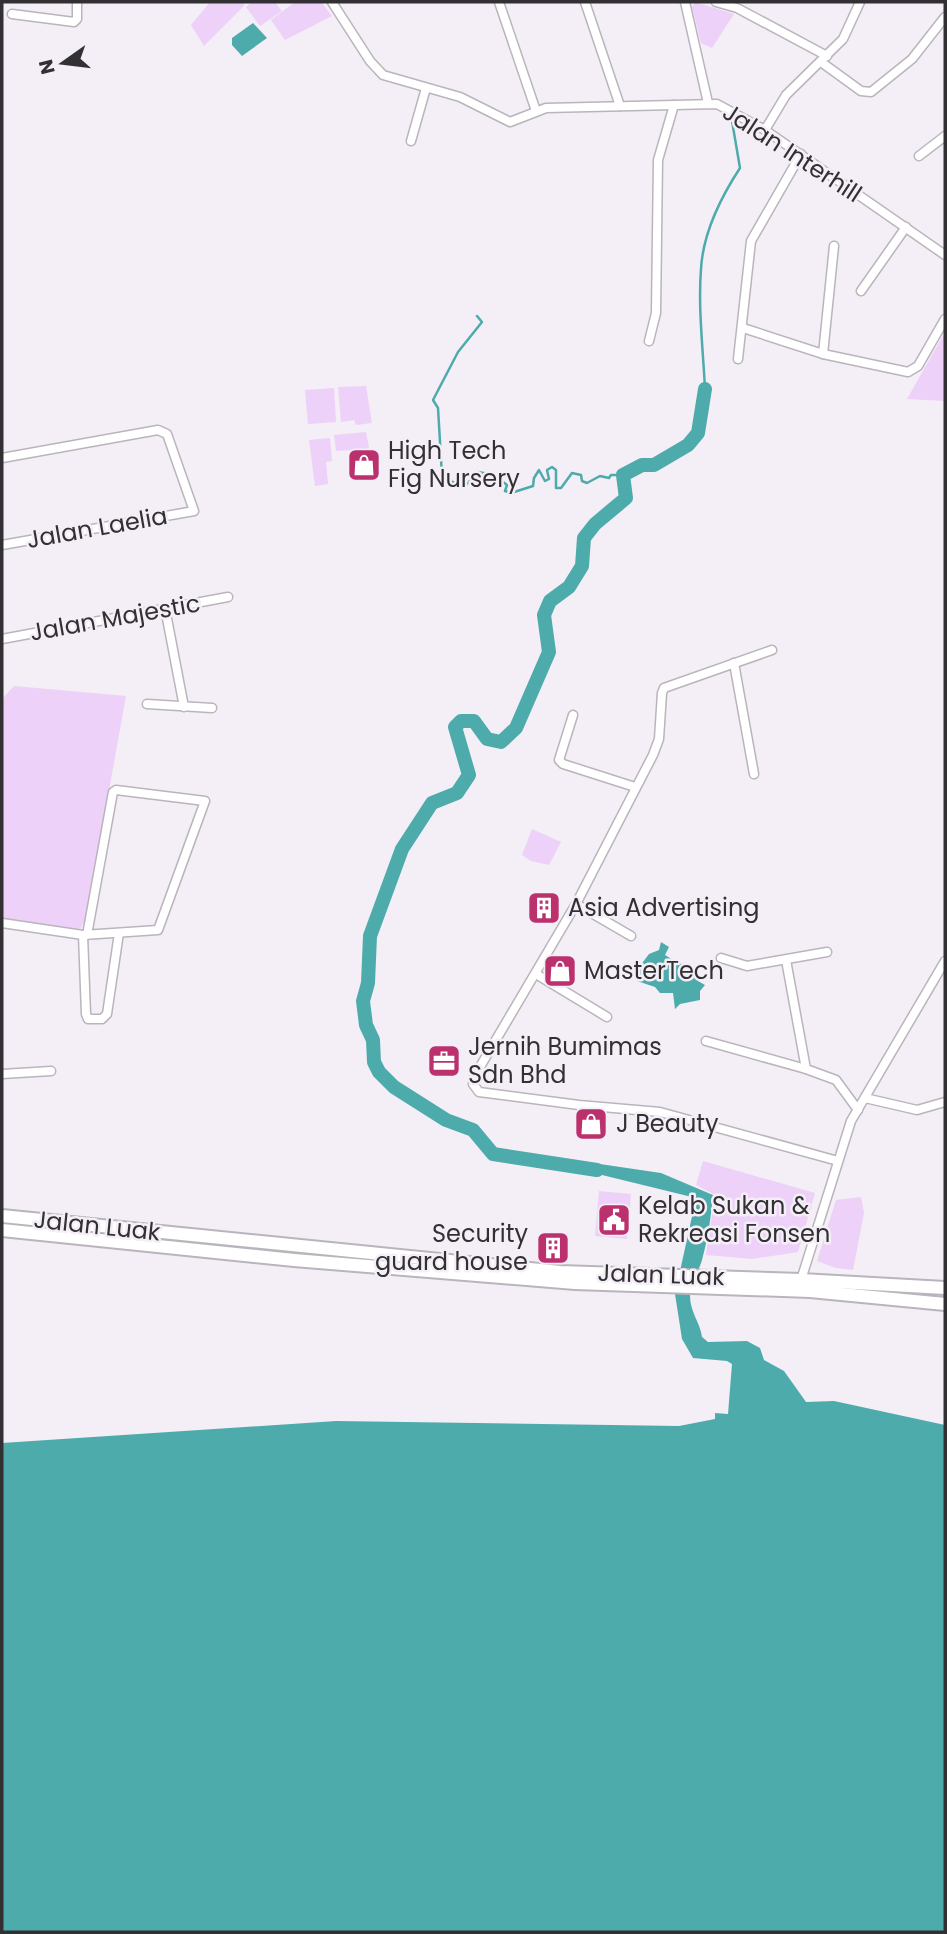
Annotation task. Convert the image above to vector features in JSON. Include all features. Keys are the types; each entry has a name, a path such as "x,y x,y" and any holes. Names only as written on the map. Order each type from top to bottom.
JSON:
{"main road":[{"name":"Jalan Luak","path":"2,1216 657,1281"},
{"path":"69,1222 113,1231 118,1236 118,1243"},
{"name":"Jalan Luak","path":"2,1230 183,1250 506,1278 710,1283 945,1304"},
{"path":"133,1230 136,1239 183,1250"},
{"name":"Jalan Luak","path":"710,1283 800,1280 945,1288"}],"street":[{"path":"12,14 74,22 77,19 77,2"},
{"name":"Jalan Interhill","path":"332,2 370,61 383,75 460,97 510,122 546,108 717,103 765,130 944,252"},
{"path":"499,2 536,111"},
{"path":"585,2 620,106"},
{"path":"685,2 708,103"},
{"path":"716,2 737,8 824,59 860,91 871,92 912,59 945,17"},
{"path":"765,130 786,95 843,39 860,2"},
{"path":"411,141 426,88"},
{"path":"649,341 656,313 658,160 674,105"},
{"path":"919,156 945,136"},
{"path":"738,359 751,241 801,154"},
{"path":"861,291 906,228"},
{"path":"823,354 834,246"},
{"path":"743,328 823,354 913,371 945,319"},
{"name":"Jalan Laelia","path":"2,458 164,431 194,511 2,545"},
{"name":"Jalan Majestic","path":"2,639 228,597"},
{"path":"165,608 184,707"},
{"path":"772,650 664,688 659,739 653,755 576,904 474,1077 475,1088 479,1092 579,1105 660,1112 838,1161"},
{"path":"734,663 754,774"},
{"path":"147,704 212,708"},
{"path":"573,715 559,760 563,764 635,787"},
{"path":"2,923 85,935 158,930 205,801 116,790 113,792 85,935 88,1019 102,1019 107,1014 119,933"},
{"path":"576,904 631,936"},
{"path":"721,958 747,966 827,952"},
{"path":"786,960 806,1069"},
{"path":"800,1280 849,1127 945,961"},
{"path":"536,975 607,1017"},
{"path":"706,1041 836,1080 858,1110"},
{"path":"2,1074 51,1071"},
{"path":"865,1098 913,1110 945,1102"}],"shaded area":[{"path":"210,2 244,2 244,6 204,46 191,25"},
{"path":"252,2 275,2 282,11 260,26 246,7"},
{"path":"295,2 321,2 332,16 285,40 271,20"},
{"path":"695,2 734,14 712,48 701,43 692,7"},
{"path":"945,333 945,401 907,399 940,341"},
{"path":"366,386 372,423 356,425 354,420 341,422 338,387"},
{"path":"334,388 336,422 308,424 305,390"},
{"path":"366,432 369,448 365,449 366,459 353,460 352,450 336,451 334,435"},
{"path":"330,438 332,461 326,462 328,484 315,486 309,440"},
{"path":"14,686 126,696 86,918 80,930 2,918 2,699"},
{"path":"532,829 561,842 549,865 531,861 522,855"},
{"path":"703,1161 815,1193 798,1252 752,1259 706,1255 715,1195 696,1185"},
{"path":"599,1191 631,1194 627,1239 595,1236"},
{"path":"861,1197 864,1213 853,1270 836,1268 817,1261 836,1200"}],"water":[{"path":"253,23 267,38 242,56 232,45 232,38"},
{"path":"661,942 669,947 665,955 678,963 695,967 699,972 698,981 705,985 700,991 700,1000 680,1004 675,1009 673,993 660,993 655,987 637,981 637,970 649,954 659,950"},
{"path":"593,1163 661,1173 713,1195 706,1244 690,1296 702,1337 708,1342 747,1341 760,1348 764,1360 784,1371 806,1402 834,1401 945,1425 945,1932 2,1932 2,1443 336,1421 679,1426 715,1419 715,1413 728,1414 732,1364 727,1361 693,1358 682,1339 675,1294 696,1198 602,1175 580,1165"}],"waterway":[{"path":"705,389 700,314 702,256 714,216 740,168 732,121"},
{"path":"477,316 482,322 458,352 433,400 438,408 444,480 466,485 478,472 494,475 507,485 505,491 511,493 533,486 539,470 545,481 549,479 547,470 552,467 556,470 556,488 561,488 572,473 581,475 582,481 587,483 600,476 609,478 611,475 623,475"},
{"path":"597,1170 493,1154 473,1130 446,1120 394,1087 379,1072 374,1062 373,1040 366,1025 363,1001 368,983 370,936 402,849 432,803 457,793 469,775 455,727 461,721 474,721 487,739 501,742 516,728 549,652 544,615 550,601 569,587 582,566 584,538 595,524 626,498 623,475 642,465 654,465 688,445 698,433 705,389"}],"place":[{"name":"High Tech Fig Nursery","path":"364,465"},
{"name":"Asia Advertising","path":"544,908"},
{"name":"MasterTech","path":"560,971"},
{"name":"Jernih Bumimas Sdn Bhd","path":"444,1061"},
{"name":"J Beauty","path":"591,1124"},
{"name":"Kelab Sukan & Rekreasi Fonsen","path":"614,1220"},
{"name":"Security guard house","path":"553,1248"}]}
